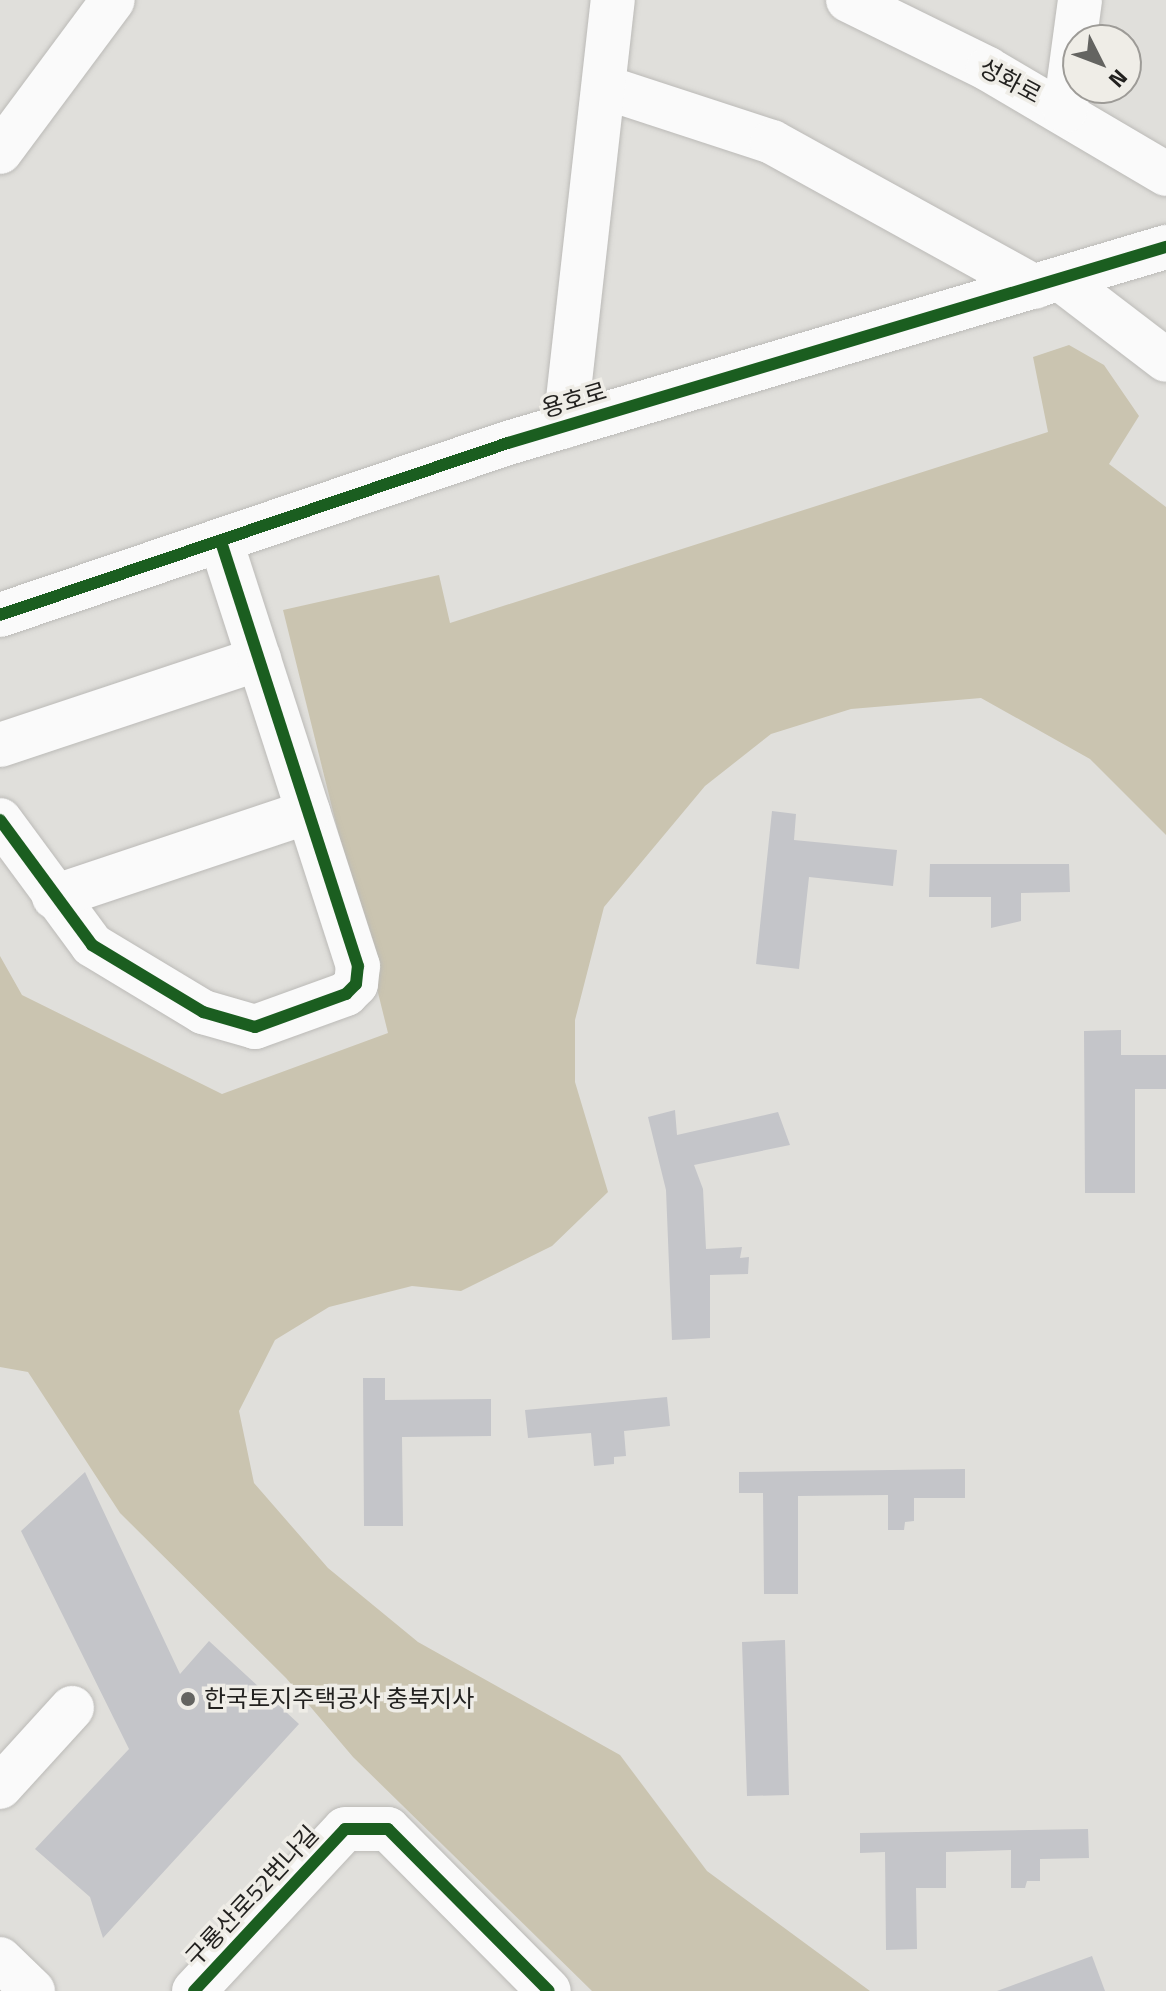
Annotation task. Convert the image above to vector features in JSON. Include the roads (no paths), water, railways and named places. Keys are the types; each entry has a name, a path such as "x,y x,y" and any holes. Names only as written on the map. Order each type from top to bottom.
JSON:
{"street":[{"path":"0,152 113,0"},
{"path":"565,426 613,0"},
{"name":"성화로","path":"848,0 1065,111 1166,174"},
{"path":"1065,111 1080,0"},
{"path":"604,87 772,142 1048,283 1166,360"},
{"name":"용호로","path":"0,615 565,426 1166,247"},
{"path":"0,820 92,945 203,1012 255,1027 346,994 356,984 358,966 221,541"},
{"path":"0,745 259,659"},
{"path":"54,897 308,812"},
{"path":"0,1787 72,1708"},
{"name":"구룡산로52번나길","path":"194,1991 345,1829 388,1829 525,1983"},
{"path":"0,1959 33,1991"}],"place":[{"name":"한국토지주택공사 충북지사","path":"188,1699"}]}
